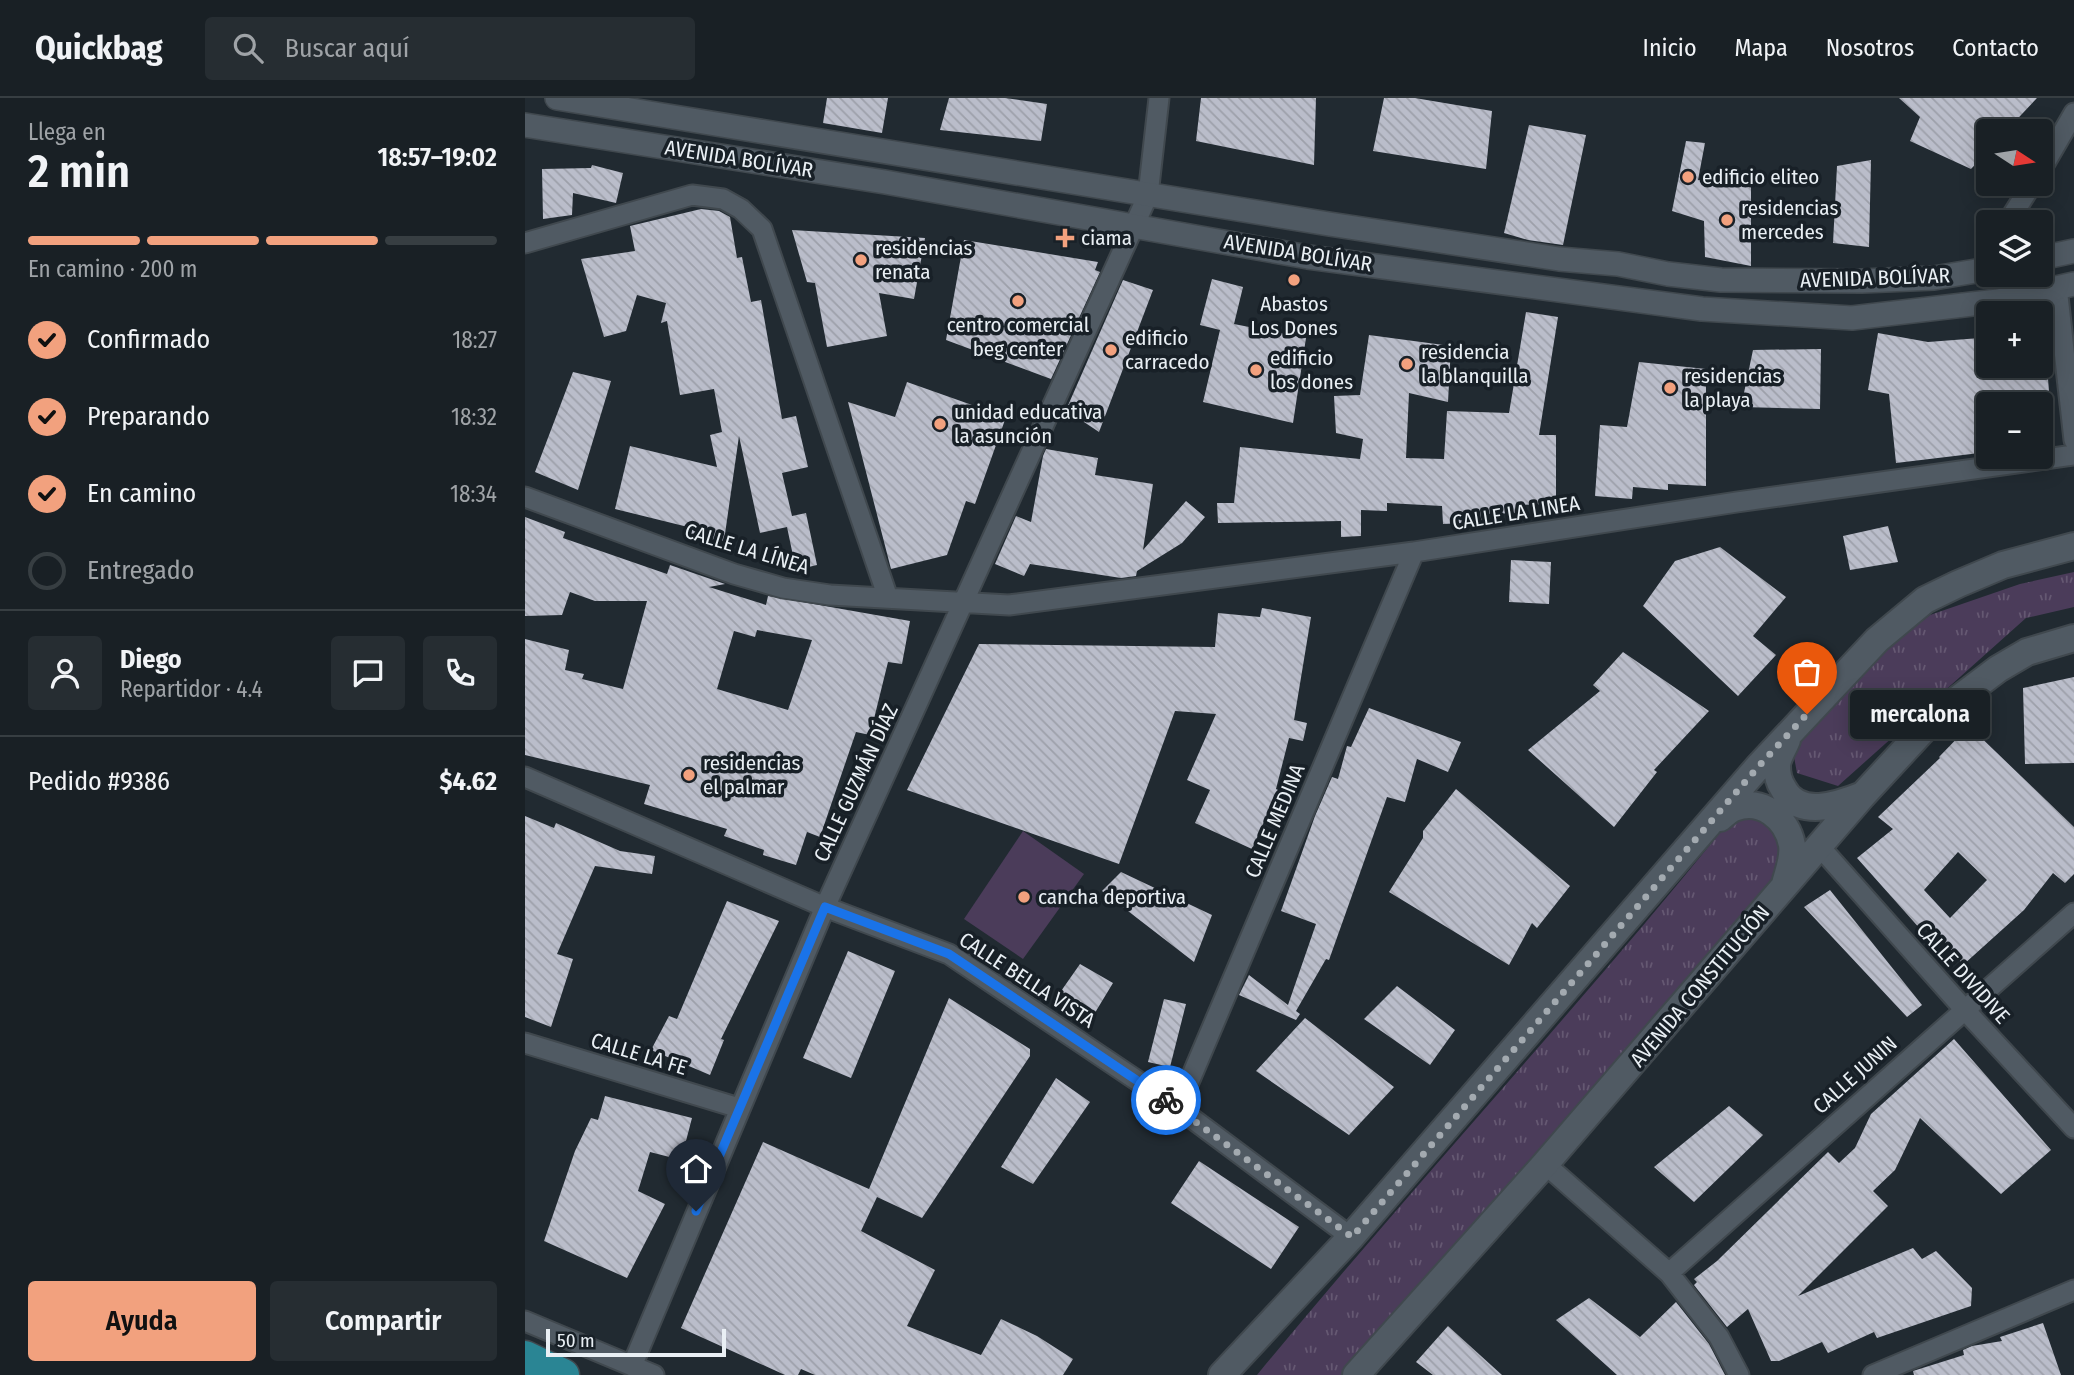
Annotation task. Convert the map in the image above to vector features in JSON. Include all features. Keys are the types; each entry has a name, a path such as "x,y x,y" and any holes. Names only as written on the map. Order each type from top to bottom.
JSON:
{"highway":[{"path":"525,1357 563,1375"}],"main road":[{"path":"1238,1375 1352,1237 1709,825 1790,732 1877,640 1924,600 2003,565 2074,546"},
{"name":"AVENIDA CONSTITUCIÓN","path":"1356,1375 1545,1164 1863,795 1937,715 1998,669 2027,652 2074,638"},
{"path":"1790,732 1777,765 1779,782 1794,802 1805,806 1828,806 1863,795"},
{"path":"1709,825 1734,808 1755,804 1778,817 1788,832 1792,847 1785,886"},
{"path":"1222,1375 1352,1237"}],"street":[{"name":"AVENIDA BOLÍVAR","path":"557,98 1342,226 1721,280 1862,281 1934,278 1976,267"},
{"name":"CALLE GUZMÁN DÍAZ","path":"632,1366 825,907 1147,195 1159,98"},
{"path":"2053,149 2074,113"},
{"name":"AVENIDA BOLÍVAR","path":"525,125 871,180 1308,257 1546,290 1751,313 1852,318 1998,301 2065,286"},
{"path":"525,243 692,195 723,199 754,220 762,229 888,598"},
{"path":"2053,255 2074,251"},
{"path":"2065,286 2074,440"},
{"name":"CALLE LA LINEA","path":"964,603 1009,605 1414,552 1737,502 2074,455"},
{"name":"CALLE LA LÍNEA","path":"525,497 734,574 783,588 830,595 964,603"},
{"name":"CALLE MEDINA","path":"1178,1108 1414,552"},
{"name":"CALLE BELLA VISTA","path":"525,777 825,907 949,954 1178,1108 1352,1237"},
{"name":"CALLE DIVIDIVE","path":"1820,847 2074,1128"},
{"name":"CALLE JUNIN","path":"1669,1273 2074,913"},
{"name":"CALLE LA FE","path":"525,1043 739,1108"},
{"path":"1545,1164 1669,1273 1719,1337 1739,1375"},
{"path":"1873,1375 2074,1290"},
{"path":"525,1321 654,1375"}],"green space":[{"path":"2074,572 2074,607 2026,618 1838,786 1797,773 1792,746 1850,678 1930,615 2020,584"},
{"path":"1751,816 1769,824 1779,841 1781,872 1769,890 1345,1375 1257,1375 1608,967 1723,829"},
{"name":"cancha deportiva","path":"1023,831 1084,874 1023,959 964,919"}],"building":[{"path":"827,98 888,98 882,133 823,123"},
{"path":"949,98 1005,98 1047,104 1041,141 940,130"},
{"path":"1201,98 1316,98 1314,165 1196,141"},
{"path":"1384,98 1415,98 1492,111 1486,169 1373,151"},
{"path":"1899,98 2037,98 2017,119 1976,119 1976,164 1971,169 1910,141 1920,117"},
{"path":"1529,125 1586,135 1563,245 1504,233"},
{"name":"residencias mercedes","path":"1686,141 1705,143 1698,180 1751,182 1751,266 1705,257 1704,221 1672,211"},
{"path":"1871,160 1869,247 1833,243 1837,166"},
{"path":"592,165 623,173 616,203 573,193 572,215 543,219 542,169 591,168"},
{"path":"701,209 719,211 730,217 737,258 742,257 751,302 761,300 782,419 796,416 808,467 782,473 792,516 806,513 817,565 796,570 787,527 760,533 739,436 724,541 691,536 692,528 615,509 630,446 717,467 710,435 722,432 714,389 680,395 667,321 661,323 666,303 637,295 626,331 604,337 581,259 635,251 630,226"},
{"name":"residencias renata","path":"792,230 925,238 914,299 879,293 887,336 827,347 815,283 807,282"},
{"name":"centro comercial beg center","path":"964,240 1098,262 1095,270 1100,272 1051,379 946,340"},
{"name":"edificio los dones","path":"1212,279 1243,287 1234,324 1306,338 1293,423 1203,402 1220,330 1200,325"},
{"name":"edificio carracedo","path":"1123,280 1153,290 1099,432 1066,410"},
{"path":"1526,312 1558,317 1539,435 1556,435 1556,504 1516,505 1517,513 1485,514 1485,522 1443,524 1442,506 1387,503 1387,511 1361,510 1361,536 1341,537 1341,521 1218,523 1217,503 1234,503 1240,447 1360,459 1363,439 1336,433 1334,396 1360,395 1369,335 1451,346 1448,402 1409,393 1406,458 1444,459 1447,411 1509,413"},
{"path":"1878,333 1928,342 1976,338 1976,378 2048,378 2049,392 1976,392 1976,453 1896,463 1889,394 1868,390"},
{"path":"1821,349 1820,409 1741,407 1753,350"},
{"path":"1639,362 1706,369 1706,486 1668,484 1668,490 1633,487 1632,499 1595,496 1600,425 1627,427"},
{"path":"573,372 611,381 578,490 535,472"},
{"path":"907,382 1006,417 975,504 966,501 947,555 891,569 848,402 895,417"},
{"path":"1046,449 1098,458 1095,475 1153,484 1143,550 1186,501 1205,517 1182,543 1137,571 1136,576 1121,578 1030,564 1024,576 995,564 1016,516 1031,522"},
{"path":"525,517 565,532 563,538 667,574 670,565 725,584 709,587 766,605 768,596 910,621 902,664 888,662 870,735 856,732 820,837 807,832 796,865 763,855 764,850 724,836 727,829 644,804 650,785 525,755 525,639 569,650 565,670 584,674 582,679 623,689 647,601 595,601 570,592 562,615 525,616","holes":["757,630 812,640 788,710 717,689 734,631 755,637"]},
{"path":"1888,526 1898,562 1850,570 1843,536"},
{"path":"1720,547 1786,597 1753,636 1776,655 1738,696 1643,606 1675,561"},
{"path":"1511,560 1551,562 1549,604 1509,602"},
{"path":"1262,608 1311,617 1294,720 1307,723 1303,741 1289,738 1276,789 1278,790 1252,849 1195,823 1210,790 1187,780 1216,714 1175,711 1119,864 907,790 979,644 1215,647 1218,613 1260,617"},
{"path":"1623,652 1709,711 1654,770 1657,772 1614,827 1528,750 1600,691 1593,685"},
{"path":"2074,677 2074,763 2025,764 2023,688"},
{"path":"1369,708 1461,742 1448,772 1417,759 1405,802 1387,797 1329,960 1326,959 1296,1011 1300,1014 1296,1020 1239,995 1249,975 1288,1005 1316,924 1281,911 1315,816 1332,777 1338,779 1347,746 1351,747"},
{"path":"1969,726 2074,827 2074,874 2065,883 2053,873 2024,910 1963,965 1930,923 1922,931 1857,858 1893,829 1878,817","holes":["1958,852 1987,880 1950,918 1924,890"]},
{"path":"1456,789 1570,886 1537,928 1532,923 1509,965 1389,892 1423,838 1423,831"},
{"path":"525,816 554,828 556,823 620,851 655,856 652,874 595,866 557,954 573,959 551,1027 525,1017"},
{"path":"1121,872 1212,915 1194,962 1102,891"},
{"path":"1830,890 1922,1005 1907,1017 1804,907"},
{"path":"727,901 779,921 721,1039 724,1040 710,1075 651,1050 669,1016 677,1019"},
{"path":"848,951 895,971 851,1078 803,1058"},
{"path":"1080,964 1113,983 1093,1016 1059,994"},
{"path":"1397,986 1455,1030 1430,1065 1364,1019"},
{"path":"949,998 1030,1049 1030,1056 922,1218 877,1197 861,1231 935,1270 907,1326 981,1355 1001,1319 1037,1336 1073,1359 1063,1375 815,1375 801,1369 798,1375 785,1375 681,1328 763,1142 869,1189"},
{"path":"1164,999 1186,1004 1170,1067 1148,1062"},
{"path":"1305,1018 1394,1087 1349,1135 1256,1071"},
{"path":"1954,1039 2051,1150 2001,1194 1920,1118 1895,1170 1873,1191 1888,1206 1798,1296 1913,1248 1922,1259 1936,1251 1972,1288 1971,1306 1877,1338 1874,1332 1828,1353 1822,1342 1779,1361 1771,1361 1748,1309 1727,1327 1694,1285 1697,1282 1694,1279 1717,1261 1828,1152 1839,1163 1855,1148 1871,1114"},
{"path":"1056,1078 1090,1102 1033,1184 1001,1167"},
{"path":"605,1096 692,1118 681,1160 650,1152 638,1191 665,1204 627,1278 544,1241 575,1151 591,1118 598,1120"},
{"path":"1729,1106 1763,1135 1694,1202 1654,1167"},
{"path":"1199,1161 1299,1227 1271,1269 1171,1203"},
{"path":"1589,1298 1640,1337 1676,1302 1709,1344 1725,1375 1617,1375 1556,1320"},
{"path":"2043,1323 2061,1375 1914,1375 1913,1371 1964,1355 1963,1350 1972,1346 2002,1341 2000,1337"},
{"path":"1448,1326 1502,1375 1433,1375 1416,1362"}],"way so far":[{"path":"1166,1100 1352,1237 1758,767 1807,714"}],"place":[{"name":"edificio eliteo","path":"1688,177"},
{"name":"residencias mercedes","path":"1727,220"},
{"name":"ciama","path":"1065,238"},
{"name":"residencias renata","path":"861,260"},
{"name":"Abastos Los Dones","path":"1294,280"},
{"name":"centro comercial beg center","path":"1018,301"},
{"name":"edificio carracedo","path":"1111,350"},
{"name":"residencia la blanquilla","path":"1407,364"},
{"name":"edificio los dones","path":"1256,370"},
{"name":"residencias la playa","path":"1670,388"},
{"name":"unidad educativa la asunción","path":"940,424"},
{"name":"mercalona","path":"1807,714"},
{"name":"residencias el palmar","path":"689,775"},
{"name":"cancha deportiva","path":"1024,897"}],"route":[{"path":"696,1211 825,907 949,954 1166,1100"}]}
